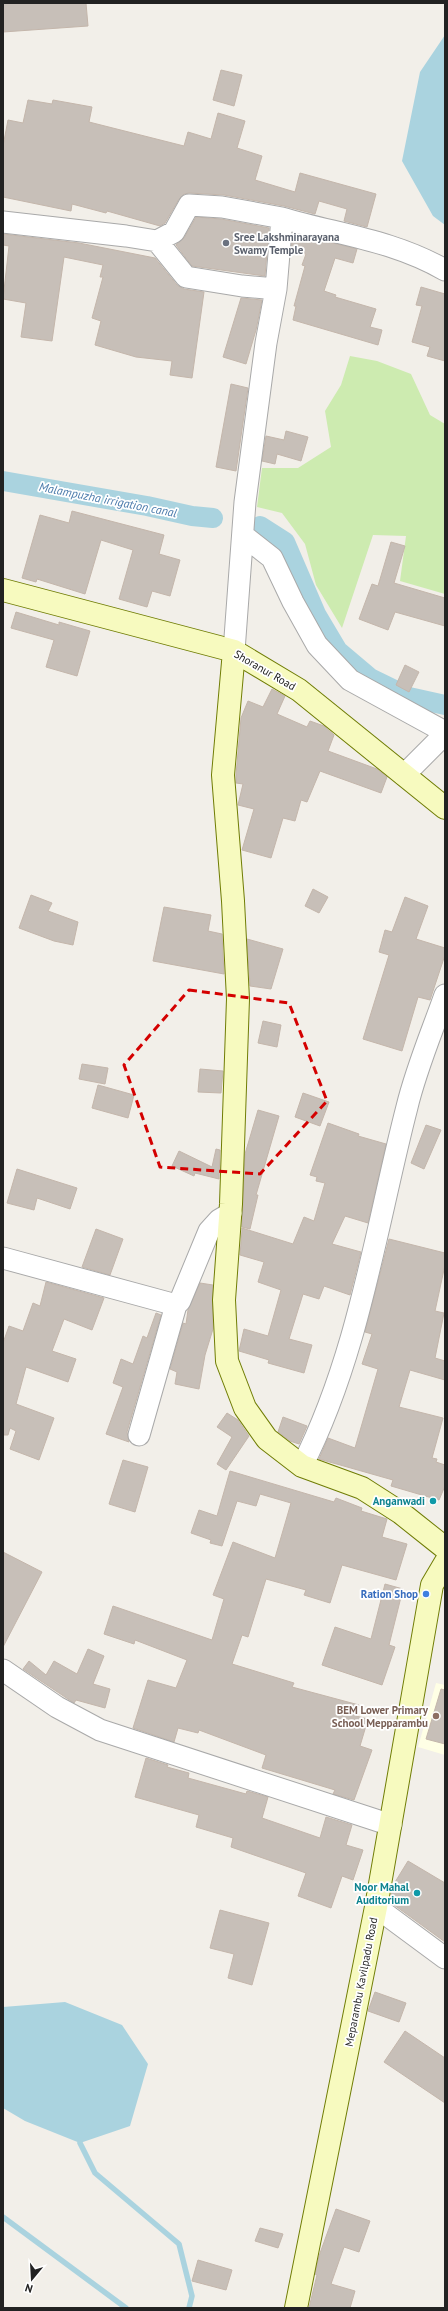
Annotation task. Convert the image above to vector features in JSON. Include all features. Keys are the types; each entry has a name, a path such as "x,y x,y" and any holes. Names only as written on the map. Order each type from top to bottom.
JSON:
{"main road":[{"name":"Shoranur Road","path":"3,590 190,638 234,651 299,690 445,808"},
{"path":"234,651 223,775 233,901 238,999 231,1212 224,1300 227,1361 245,1408 267,1439 302,1466 362,1488 401,1513 445,1548"},
{"name":"Meparambu Kavilpadu Road","path":"296,2308 391,1825 445,1564"}],"street":[{"path":"3,222 157,241 174,232 189,205 222,207 282,218 311,227 364,237 423,257 445,270"},
{"path":"234,651 244,536 245,502 266,342 276,289 282,218"},
{"path":"157,241 186,277 242,286 276,289"},
{"path":"244,536 272,558 293,602 317,644 350,680 445,733 404,775"},
{"path":"302,1466 320,1430 362,1302 407,1105 445,995"},
{"path":"139,1435 176,1305 180,1301 209,1231 218,1220 231,1212"},
{"path":"3,1258 176,1305"},
{"path":"3,1670 56,1707 100,1730 391,1825"},
{"path":"376,1907 445,1958"}],"highlighted area":[{"path":"189,990 289,1003 327,1101 260,1174 160,1167 124,1065"}],"shaded area":[{"name":"BEM Lower Primary School Mepparambu","path":"436,1683 445,1685 445,1755 418,1747"}],"green space":[{"path":"350,356 377,361 411,374 430,415 445,424 445,594 400,581 406,536 373,535 342,628 316,585 305,544 282,513 257,507 262,468 298,468 331,447 325,411 341,385"}],"water":[{"path":"445,35 445,225 433,216 402,161 420,72"},
{"path":"65,2002 122,2025 148,2064 130,2126 80,2143 25,2121 3,2108 3,2007"}],"building":[{"path":"3,3 86,3 88,26 3,32"},
{"path":"221,70 242,75 234,106 213,100"},
{"path":"28,100 52,104 53,100 92,107 89,122 184,146 188,132 211,139 218,113 245,121 237,148 262,156 255,180 295,192 300,173 376,194 367,227 344,221 347,209 319,201 315,214 284,206 224,195 189,193 184,194 179,199 165,223 160,226 107,211 106,213 72,204 71,211 3,197 3,146 8,120 23,123"},
{"name":"Sree Lakshminarayana Swamy Temple","path":"196,217 221,219 269,228 265,276 192,266 176,245 184,238"},
{"path":"293,233 357,249 353,263 335,258 324,291 336,295 335,297 376,309 370,327 382,330 378,345 293,320 296,306 294,306 305,266 302,265 306,254 291,250"},
{"path":"3,234 79,243 155,258 177,285 184,289 204,292 192,378 170,375 172,361 136,357 95,345 101,321 92,318 103,277 100,277 103,265 64,257 52,341 21,337 26,303 3,299 9,246 3,245"},
{"path":"421,287 445,294 445,361 427,356 430,347 412,342 422,306 416,305"},
{"path":"241,298 262,300 256,330 246,364 223,357"},
{"path":"231,384 248,388 236,471 216,467"},
{"path":"286,431 308,437 301,461 277,454 275,464 262,461 266,436 284,440"},
{"path":"72,511 164,535 159,554 180,560 170,596 152,591 147,607 119,599 133,550 101,540 85,594 37,579 36,582 22,578 40,515 69,523"},
{"path":"391,542 405,546 394,583 445,598 445,626 395,612 388,630 359,619 372,584 378,586"},
{"path":"16,612 59,625 59,622 90,631 77,676 46,667 54,640 11,628"},
{"path":"405,665 419,672 409,692 396,685"},
{"path":"272,689 285,696 277,714 307,727 310,721 324,726 334,735 328,751 377,769 387,777 381,793 320,771 307,802 301,800 295,821 283,818 271,858 242,850 254,809 238,805 243,784 236,783 236,775 241,718 248,701 263,707"},
{"path":"313,889 328,897 319,913 305,906"},
{"path":"31,895 52,903 48,911 78,922 73,945 54,941 19,928"},
{"path":"405,897 428,906 416,939 445,948 445,955 430,1000 418,997 402,1051 363,1039 389,955 379,952 385,930 392,932"},
{"path":"164,907 211,915 208,931 222,934 224,974 153,961"},
{"path":"247,939 283,949 271,989 250,986"},
{"path":"263,1021 281,1025 277,1047 258,1043"},
{"path":"82,1064 108,1068 105,1084 79,1079"},
{"path":"200,1069 223,1071 221,1093 198,1092"},
{"path":"98,1085 134,1095 128,1118 92,1108"},
{"path":"303,1093 329,1102 320,1126 295,1117"},
{"path":"258,1110 279,1116 256,1195 258,1195 250,1229 242,1227 245,1154"},
{"path":"328,1123 359,1134 358,1136 386,1144 368,1223 345,1216 332,1244 361,1252 350,1295 324,1286 319,1299 303,1294 289,1339 312,1345 304,1373 268,1363 269,1360 239,1351 244,1329 268,1336 281,1290 258,1282 264,1262 240,1255 242,1228 293,1244 304,1217 314,1221 325,1183 316,1181 317,1177 310,1175"},
{"path":"426,1125 441,1130 424,1169 411,1163"},
{"path":"216,1149 220,1150 219,1179 195,1173 194,1176 172,1166 179,1151 212,1167"},
{"path":"17,1169 77,1188 70,1209 37,1198 34,1210 7,1203"},
{"path":"96,1229 123,1239 110,1275 82,1267"},
{"path":"389,1239 445,1253 445,1265 435,1311 444,1313 435,1358 445,1361 445,1380 410,1370 399,1407 443,1418 432,1458 437,1459 436,1462 445,1465 445,1486 439,1500 391,1486 393,1480 319,1459 328,1438 355,1448 378,1369 362,1364 372,1334 365,1332"},
{"path":"46,1282 104,1298 92,1330 64,1319 52,1351 76,1359 68,1382 26,1367 16,1404 54,1418 39,1460 10,1449 16,1431 10,1428 8,1435 3,1435 3,1343 9,1326 23,1331 33,1303 40,1306"},
{"path":"200,1283 213,1285 213,1329 205,1355 199,1389 175,1384 177,1372 170,1369 183,1323 186,1324 188,1310"},
{"path":"156,1313 161,1315 127,1432 129,1442 106,1434 123,1387 113,1383 121,1359 133,1364 143,1336 147,1338"},
{"path":"227,1413 238,1420 249,1436 226,1470 217,1464 232,1437 217,1427"},
{"path":"283,1417 307,1426 299,1444 290,1441 278,1432"},
{"path":"123,1460 148,1467 135,1512 109,1504"},
{"path":"230,1471 334,1502 336,1498 362,1508 361,1511 387,1519 382,1537 407,1544 396,1580 342,1565 330,1603 304,1595 306,1590 266,1579 248,1637 242,1635 232,1664 294,1683 292,1687 359,1705 356,1716 368,1719 360,1746 372,1750 354,1800 333,1794 335,1790 262,1768 266,1755 199,1730 198,1733 178,1728 174,1742 133,1728 148,1680 176,1688 187,1660 135,1640 134,1644 104,1634 113,1606 212,1640 224,1599 213,1595 233,1542 275,1558 291,1503 260,1494 256,1506 237,1501 222,1546 210,1543 211,1540 191,1533 199,1510 217,1516"},
{"path":"3,1552 42,1572 3,1647"},
{"path":"385,1584 403,1589 389,1645 395,1647 382,1685 322,1665 335,1627 371,1639"},
{"path":"88,1649 104,1656 93,1684 110,1689 105,1708 76,1700 74,1703 23,1669 29,1661 46,1675 54,1661 77,1674"},
{"path":"441,1689 445,1690 445,1744 426,1739"},
{"path":"146,1758 168,1765 167,1767 189,1773 188,1778 246,1794 247,1791 268,1797 262,1818 320,1838 326,1817 352,1825 346,1845 363,1850 353,1880 342,1876 331,1908 298,1896 306,1873 231,1847 233,1838 196,1827 199,1815 135,1797"},
{"name":"Noor Mahal Auditorium","path":"408,1861 445,1883 445,1942 390,1902 392,1887"},
{"path":"220,1910 269,1923 252,1985 228,1978 234,1954 210,1948"},
{"path":"375,1992 406,2003 399,2022 368,2011"},
{"path":"405,2031 445,2058 445,2103 384,2062"},
{"path":"336,2209 370,2221 359,2252 344,2247 331,2284 355,2291 350,2308 309,2308 317,2275 315,2274 319,2256"},
{"path":"260,2228 283,2234 278,2248 255,2241"},
{"path":"198,2260 232,2270 226,2290 192,2281"}],"waterway":[{"name":"Malampuzha irrigation canal","path":"3,481 147,506 192,516 213,518"},
{"name":"Malampuzha irrigation canal","path":"260,526 285,542 316,614 338,651 370,678 409,697 445,705"},
{"path":"80,2143 95,2173 179,2244 192,2296 189,2308"},
{"path":"3,2217 126,2308"}],"place":[{"name":"Sree Lakshminarayana Swamy Temple","path":"226,243"},
{"name":"Anganwadi","path":"433,1501"},
{"name":"Ration Shop","path":"426,1594"},
{"name":"BEM Lower Primary School Mepparambu","path":"436,1716"},
{"name":"Noor Mahal Auditorium","path":"417,1893"}]}
